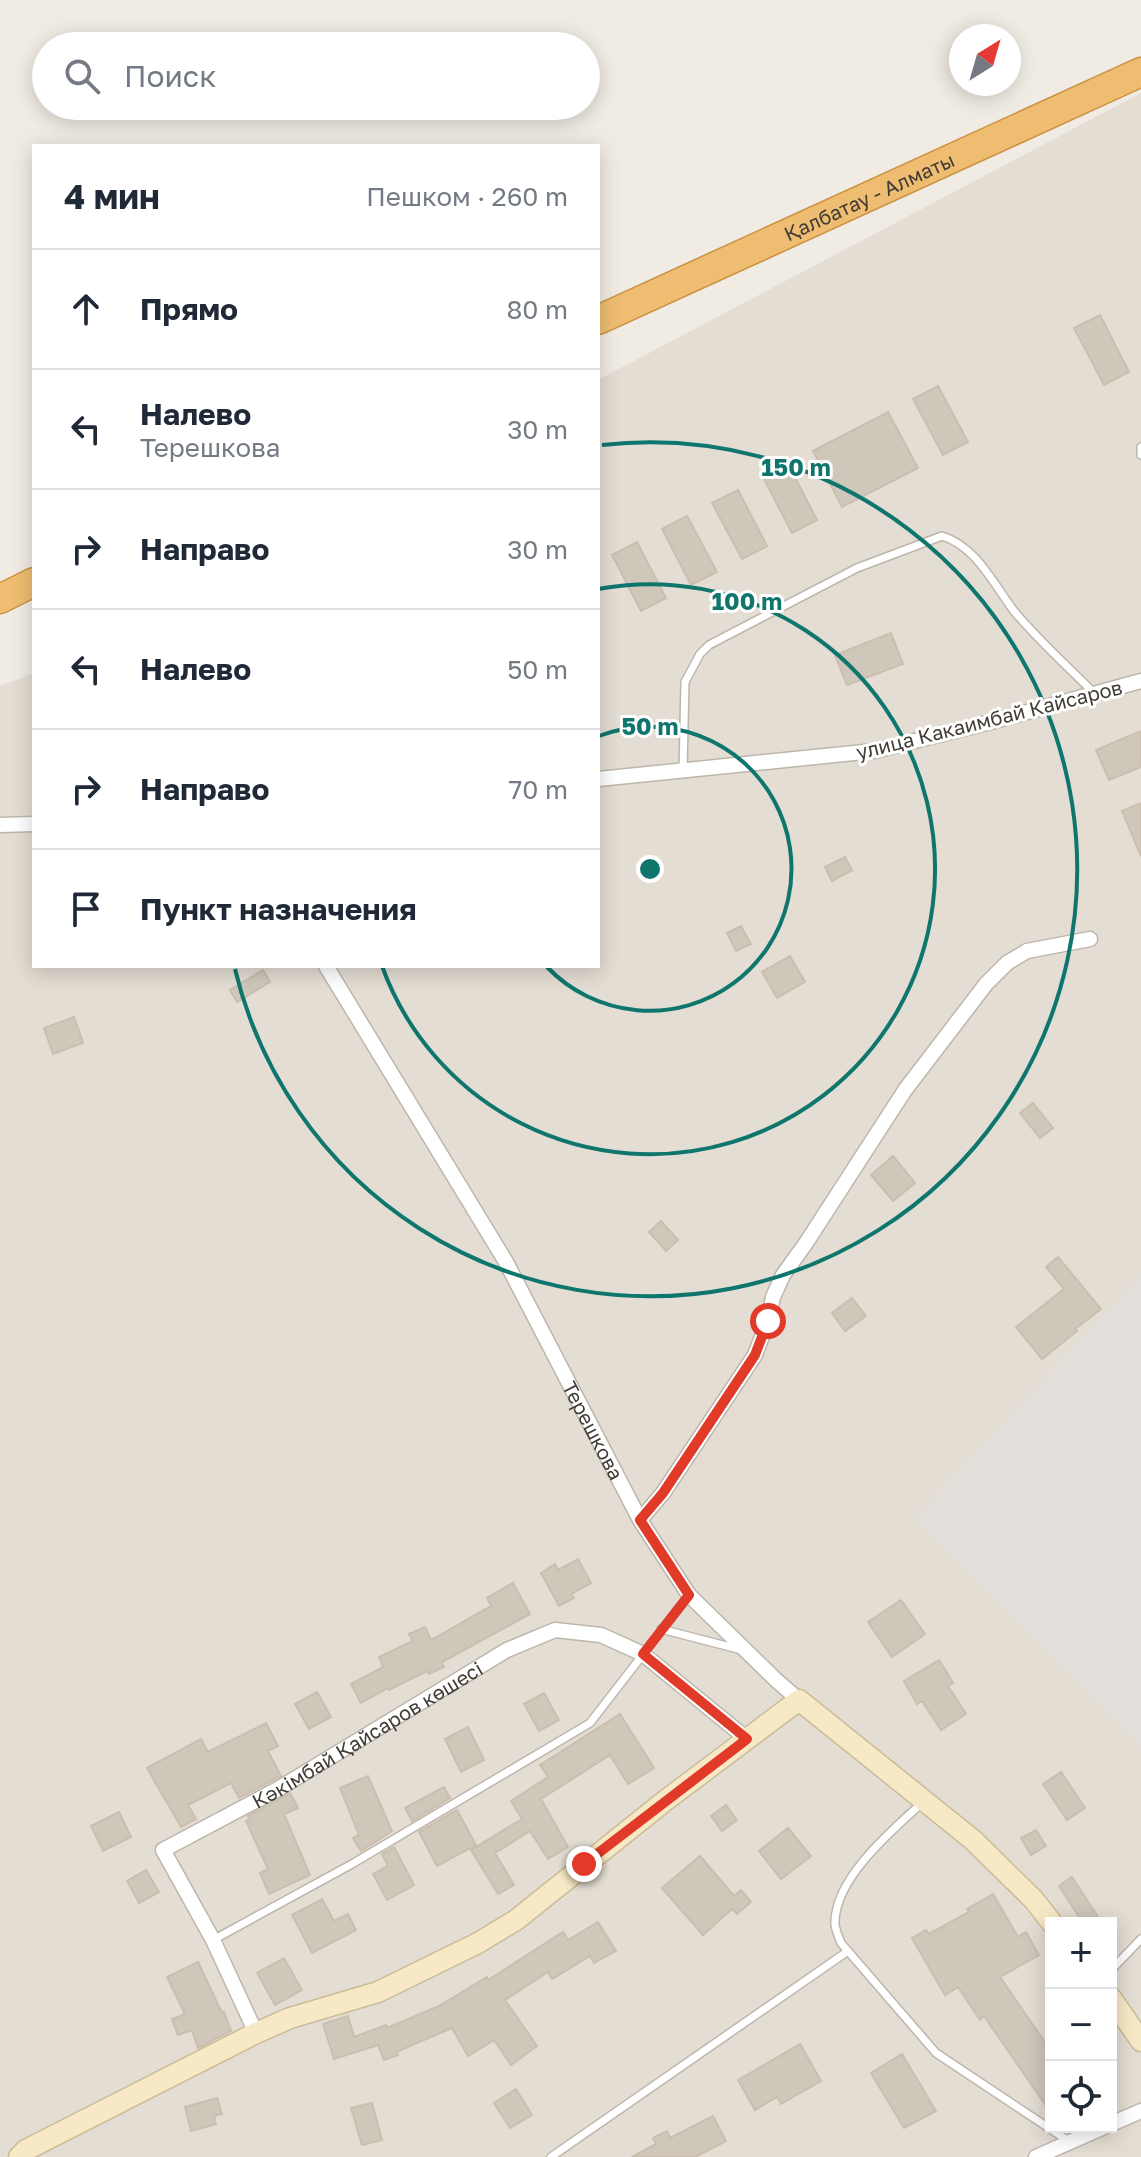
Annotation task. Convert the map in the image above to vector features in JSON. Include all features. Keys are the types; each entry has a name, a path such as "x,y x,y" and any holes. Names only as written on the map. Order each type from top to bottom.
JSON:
{"highway":[{"name":"Қалбатау - Алматы","path":"600,319 1141,72"},
{"path":"0,599 32,583"}],"street":[{"name":"улица Какаимбай Кайсаров","path":"600,779 874,751 1141,681"},
{"path":"0,825 32,824"},
{"path":"640,1520 663,1493 755,1355 783,1275 905,1090 986,984 1007,963 1027,951 1090,939"},
{"name":"Терешкова","path":"327,968 506,1262 640,1520 689,1595 799,1700 973,1840 1047,1917"},
{"name":"Кәкімбай Қайсаров көшесі","path":"256,2033 213,1940 163,1850 278,1789 507,1650 555,1630 601,1635 643,1654 747,1739"},
{"path":"19,2157 256,2033 290,2018 378,1992 478,1943 516,1920 799,1700"},
{"path":"1117,2007 1141,2041"},
{"path":"1117,2121 1141,2111"},
{"path":"1036,2157 1090,2133"}],"lane":[{"path":"1141,447 1141,455"},
{"path":"683,771 685,682 700,654 709,645 857,568 942,536 954,540 969,552 1015,612 1094,694"},
{"path":"213,1940 352,1864 590,1723 689,1595"},
{"path":"661,1629 748,1652"},
{"path":"923,1802 879,1841 850,1880 837,1906 835,1927 841,1943 936,2053 1070,2142"},
{"path":"1117,1964 1141,1939"},
{"path":"551,2157 848,1951"}],"shaded area":[{"path":"1141,93 1141,2157 0,2157 0,686 32,674 32,968 600,968 600,379"},
{"path":"1141,1275 1141,1747 914,1519"}],"building":[{"path":"1100,315 1129,372 1104,385 1074,328"},
{"path":"938,386 968,442 943,455 913,399"},
{"path":"888,412 918,468 842,507 813,451"},
{"path":"788,464 817,520 792,533 763,477"},
{"path":"738,490 767,546 742,559 712,503"},
{"path":"687,516 717,572 691,585 662,529"},
{"path":"637,542 666,598 641,611 612,555"},
{"path":"891,633 903,664 847,685 835,655"},
{"path":"1141,731 1141,767 1109,780 1096,750"},
{"path":"1141,803 1141,856 1122,811"},
{"path":"845,857 852,870 832,881 825,867"},
{"path":"741,926 751,944 736,951 727,933"},
{"path":"790,956 805,982 777,998 762,972"},
{"path":"263,970 270,982 237,1002 230,990"},
{"path":"74,1017 83,1043 53,1054 44,1028"},
{"path":"1033,1103 1053,1128 1040,1138 1020,1113"},
{"path":"893,1156 915,1183 893,1201 871,1175"},
{"path":"661,1221 678,1240 666,1251 649,1232"},
{"path":"1058,1257 1101,1309 1042,1359 1016,1327 1064,1289 1046,1267"},
{"path":"852,1298 866,1316 845,1331 832,1313"},
{"path":"578,1559 591,1583 571,1594 574,1598 559,1606 541,1573 555,1564 558,1570"},
{"path":"513,1583 530,1614 442,1662 444,1667 429,1674 427,1671 361,1703 351,1684 383,1667 379,1657 413,1641 409,1634 425,1627 431,1640 491,1606 487,1598"},
{"path":"901,1600 925,1634 892,1657 868,1622"},
{"path":"939,1660 953,1683 948,1686 966,1714 941,1730 922,1701 917,1704 904,1681"},
{"path":"317,1692 331,1717 309,1729 295,1704"},
{"path":"544,1693 559,1720 539,1731 524,1704"},
{"path":"620,1714 654,1768 628,1784 610,1755 541,1799 568,1847 548,1859 530,1831 495,1853 514,1885 498,1894 471,1850 522,1819 511,1801 548,1777 540,1765"},
{"path":"266,1723 278,1746 268,1751 281,1776 239,1798 231,1783 188,1805 196,1819 181,1827 147,1768 201,1739 208,1752"},
{"path":"468,1727 484,1760 461,1772 445,1739"},
{"path":"1061,1772 1085,1808 1067,1820 1043,1784"},
{"path":"368,1776 392,1831 361,1851 353,1838 359,1835 340,1788"},
{"path":"444,1787 450,1798 412,1821 405,1808"},
{"path":"290,1793 298,1808 284,1814 310,1875 269,1894 260,1873 268,1869 246,1821 250,1819 248,1816"},
{"path":"726,1805 737,1820 722,1831 711,1816"},
{"path":"457,1810 476,1845 437,1866 419,1832"},
{"path":"119,1812 131,1837 103,1851 91,1826"},
{"path":"788,1828 811,1856 781,1879 759,1851"},
{"path":"1036,1830 1046,1846 1031,1855 1021,1838"},
{"path":"394,1847 414,1885 387,1900 373,1874 388,1866 382,1854"},
{"path":"700,1856 734,1896 741,1890 751,1902 737,1914 732,1909 703,1935 662,1888"},
{"path":"146,1870 159,1892 139,1903 127,1881"},
{"path":"1072,1877 1098,1917 1079,1917 1059,1886"},
{"path":"993,1894 1018,1937 1026,1932 1039,1955 1000,1977 1045,2042 1045,2104 984,2016 980,2020 958,1987 945,1995 912,1938 926,1930 929,1934 969,1912 967,1909"},
{"path":"322,1899 334,1921 348,1914 356,1930 312,1953 292,1915"},
{"path":"598,1922 616,1951 594,1963 590,1956 552,1979 548,1972 505,2000 537,2046 511,2065 494,2040 468,2056 452,2028 384,2060 378,2045 334,2059 323,2024 348,2016 354,2037 386,2025 387,2028 439,2006 487,1977 488,1980 563,1932 568,1940"},
{"path":"284,1958 302,1990 275,2005 257,1973"},
{"path":"198,1962 231,2031 198,2048 192,2030 178,2035 172,2019 185,2014 167,1977"},
{"path":"800,2044 821,2081 781,2104 777,2097 755,2110 738,2080"},
{"path":"902,2054 936,2111 904,2128 871,2073"},
{"path":"516,2089 532,2115 510,2128 494,2103"},
{"path":"217,2098 222,2114 214,2116 216,2124 191,2131 185,2107"},
{"path":"372,2103 382,2140 362,2145 351,2108"},
{"path":"713,2116 726,2141 695,2157 632,2157 656,2144 653,2138 667,2131 670,2138"}],"route":[{"path":"584,1864 747,1739 643,1654 689,1595 640,1520 663,1493 755,1355 768,1321"}]}
